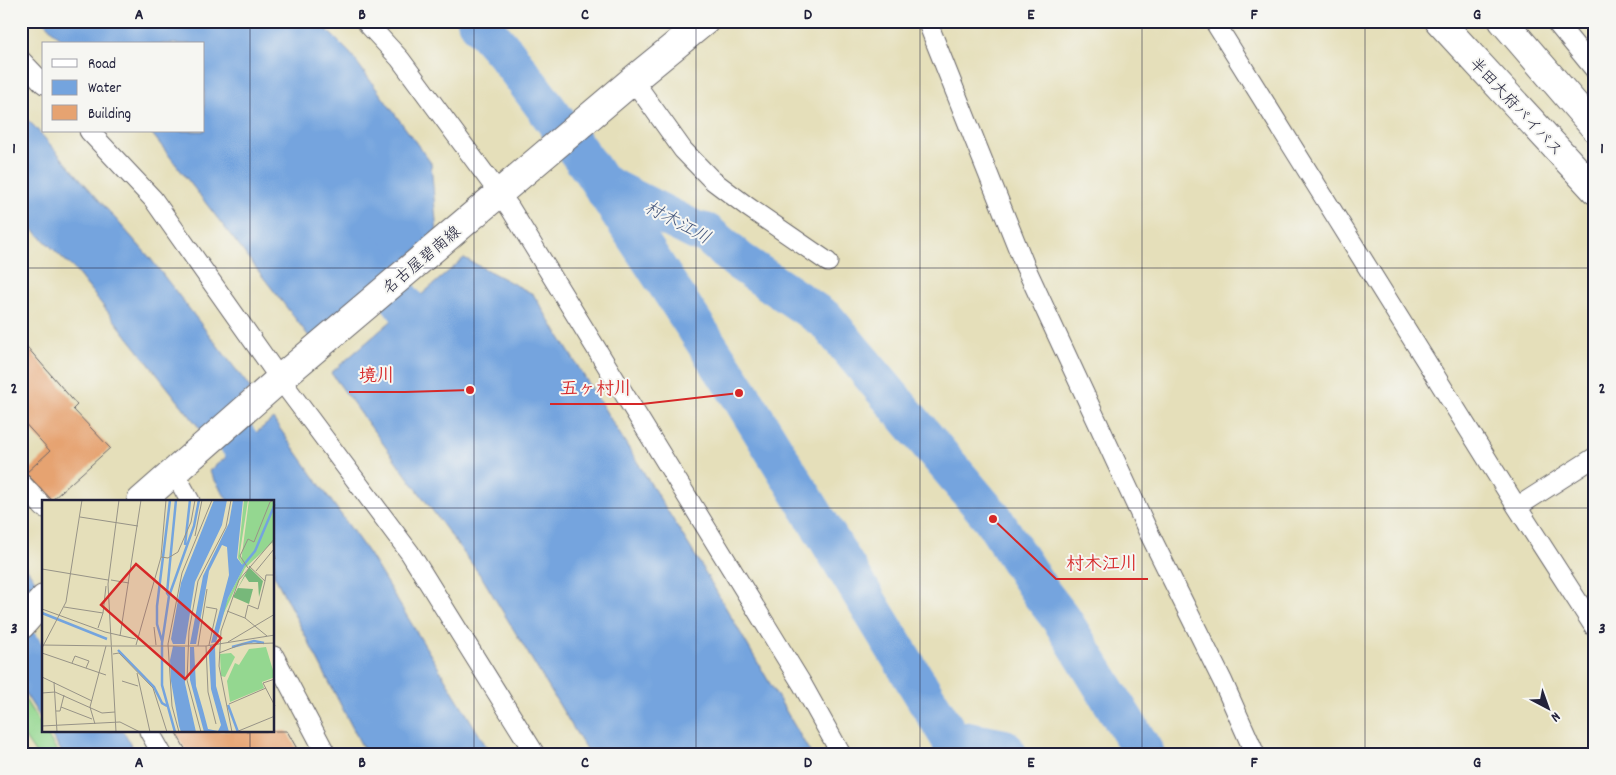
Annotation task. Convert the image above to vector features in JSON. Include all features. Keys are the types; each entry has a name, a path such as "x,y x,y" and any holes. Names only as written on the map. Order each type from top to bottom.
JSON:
{"main road":[{"name":"名古屋碧南線","path":"142,500 280,379 705,21"},
{"name":"半田大府パイパス","path":"1439,21 1595,190"},
{"path":"1503,21 1595,128"},
{"path":"21,625 42,601"}],"street":[{"path":"365,21 400,59 500,192 802,684 841,754"},
{"path":"927,21 1025,266 1148,531 1223,682 1255,754"},
{"path":"1214,21 1595,628"},
{"path":"1555,21 1595,70"},
{"path":"21,60 42,82"},
{"path":"633,80 683,150 712,180 828,262"},
{"path":"90,132 153,199 280,379 410,553 535,754"},
{"path":"1517,506 1595,457"},
{"path":"179,468 190,500"},
{"path":"21,483 42,506"},
{"path":"275,658 326,754"},
{"path":"150,732 162,754"}],"green space":[{"path":"21,693 42,727 42,732 45,732 59,754 36,754 21,732"}],"water":[{"path":"43,21 318,21 350,53 431,163 437,233 311,339 151,132 205,132 205,42 63,42"},
{"path":"21,114 33,125 150,258 251,389 201,430 74,269 21,218"},
{"path":"464,258 533,294 698,560 811,754 589,754 483,579 331,373"},
{"path":"273,419 369,554 491,754 366,754 275,577 275,500 227,500 209,471"},
{"path":"21,560 41,589 21,612"},
{"path":"42,655 42,720 21,687 21,681"},
{"path":"50,732 124,732 136,754 63,754"}],"building":[{"path":"21,340 77,405 73,409 110,448 52,500 26,473 50,451 21,419"},
{"path":"287,731 300,754 188,754 176,732"}],"waterway":[{"path":"477,21 506,54 592,170 739,393 951,739 955,754"},
{"name":"村木江川","path":"601,183 696,231 706,233 739,261 826,320 993,519 1041,593 1062,620 1145,754"},
{"path":"365,254 440,351"},
{"path":"203,391 273,490"},
{"path":"21,648 42,678"},
{"path":"951,739 1004,749 1007,754"}],"place":[{"name":"境川","path":"470,390"},
{"name":"五ヶ村川","path":"739,393"},
{"name":"村木江川","path":"993,519"}]}
